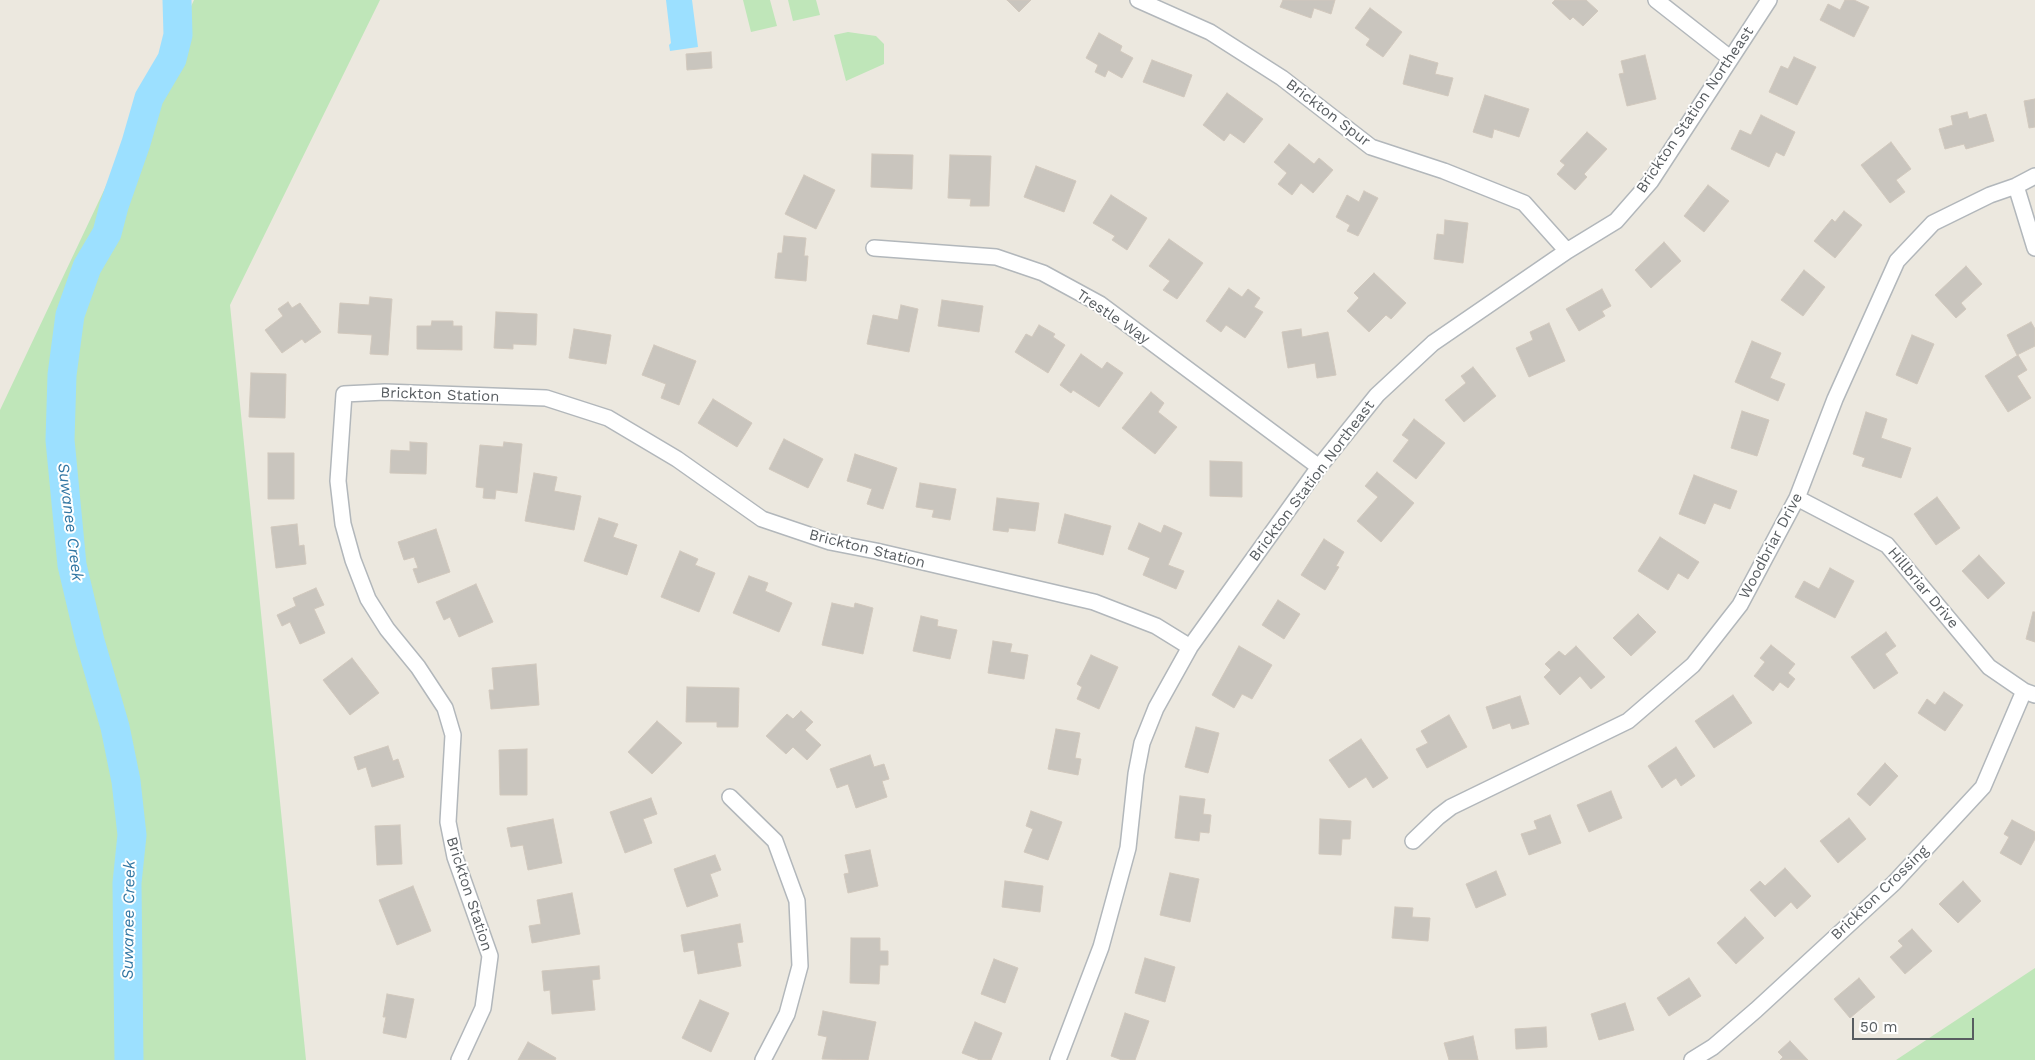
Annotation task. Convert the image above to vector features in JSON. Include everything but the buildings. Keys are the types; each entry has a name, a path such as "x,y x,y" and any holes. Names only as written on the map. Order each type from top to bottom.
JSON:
{"street":[{"name":"Brickton Spur","path":"1138,0 1210,32 1282,78 1371,147 1444,171 1524,203 1567,251"},
{"path":"1656,0 1730,58"},
{"name":"Brickton Station Northeast","path":"1058,1060 1101,947 1128,848 1136,774 1142,743 1156,708 1190,647 1319,467 1377,395 1433,343 1567,251 1616,220 1651,181 1769,0"},
{"name":"Woodbriar Drive","path":"1413,841 1451,807 1628,721 1693,665 1740,604 1798,498 1835,399 1897,261 1933,224 1990,195 2016,186 2035,176"},
{"path":"2016,186 2035,248"},
{"name":"Trestle Way","path":"874,248 996,256 1043,273 1100,304 1319,467"},
{"name":"Brickton Station","path":"459,1060 483,1008 490,956 454,857 448,822 453,735 445,708 418,667 387,629 368,599 353,560 343,524 338,481 344,394 385,392 546,398 608,418 678,459 762,519 830,542 1094,602 1156,626 1190,647"},
{"name":"Hillbriar Drive","path":"1798,498 1887,545 1989,667 2029,693"},
{"name":"Brickton Crossing","path":"1692,1060 1713,1047 1756,1010 1894,883 1983,787 2029,693"},
{"path":"730,797 775,841 797,901 800,966 787,1014 763,1060"}],"green space":[{"path":"194,0 380,0 230,305 306,1060 0,1060 0,410"},
{"path":"743,0 770,0 777,26 751,32"},
{"path":"788,0 816,0 820,15 793,21"},
{"path":"848,32 876,36 884,44 884,64 846,81 834,35"},
{"path":"2035,968 2035,1060 1896,1060"}],"water":[{"path":"666,0 692,0 698,47 670,51 669,45 671,43"}],"waterway":[{"name":"Suwanee Creek","path":"129,1060 127,883 132,835 126,781 115,727 90,641 72,565 60,440 62,375 70,315 87,267 107,233 149,98 172,59 178,35 177,0"}]}
